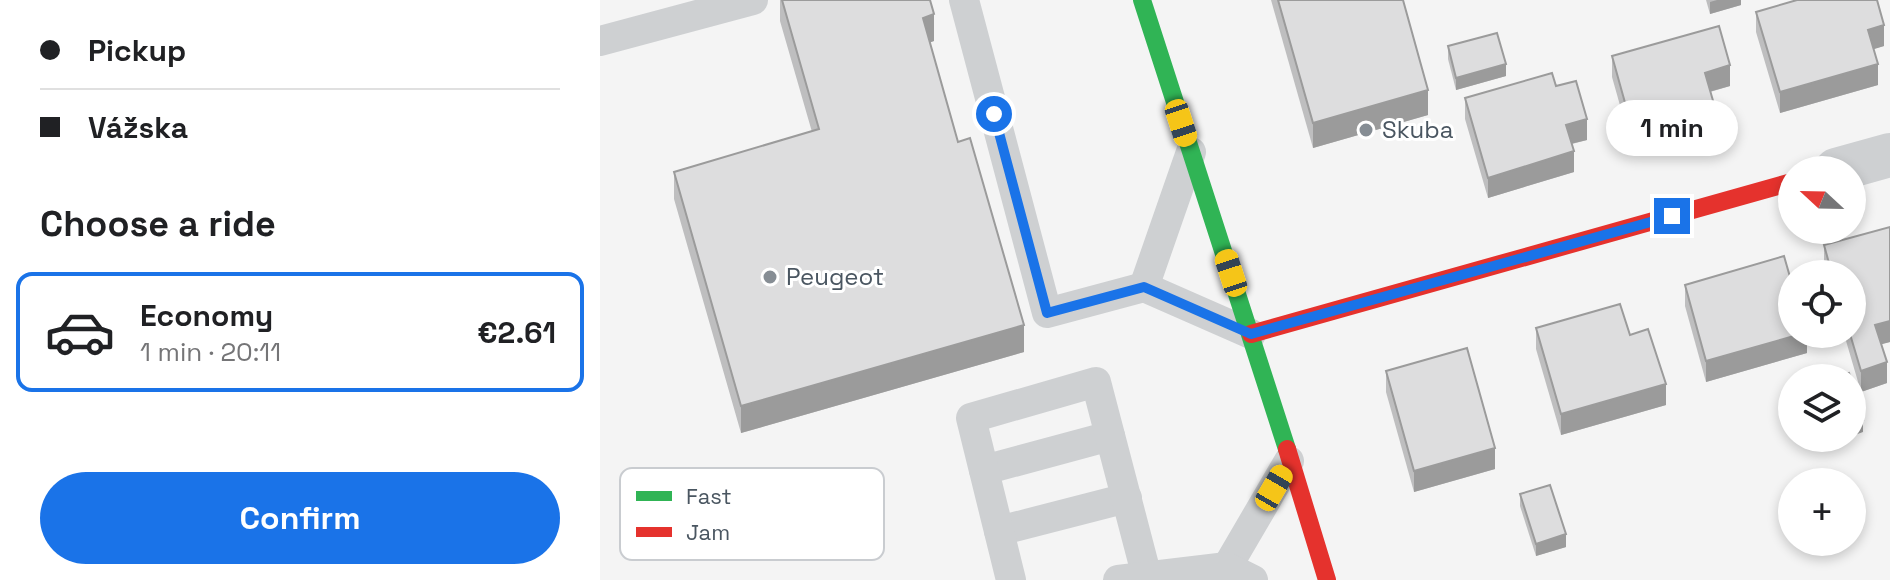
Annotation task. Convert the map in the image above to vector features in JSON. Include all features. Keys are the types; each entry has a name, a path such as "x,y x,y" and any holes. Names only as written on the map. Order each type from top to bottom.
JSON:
{"main road":[{"path":"1142,0 1327,580"},
{"path":"1251,334 1778,186"}],"street":[{"path":"1866,162 1890,155"}],"lane":[{"path":"600,41 753,0"},
{"path":"964,0 1047,313 1144,287 1251,334"},
{"path":"1144,287 1191,152"},
{"path":"1011,580 971,418 1096,382 1127,498 1132,578 1240,574 1289,461"},
{"path":"984,470 1110,436"},
{"path":"999,531 1127,498"}],"building":[{"path":"782,0 930,0 934,14 923,18 958,142 970,138 1024,325 741,406 674,172 819,129"},
{"path":"1278,0 1403,0 1428,90 1313,123"},
{"path":"1797,0 1877,0 1884,25 1868,30 1878,64 1780,92 1756,12"},
{"path":"1719,26 1730,65 1705,73 1716,111 1634,135 1612,56"},
{"path":"1497,33 1506,64 1456,78 1448,46"},
{"path":"1552,73 1556,86 1576,81 1587,119 1566,125 1574,151 1488,178 1465,98"},
{"path":"1890,227 1890,321 1875,325 1887,362 1866,369 1866,364 1859,364 1854,348 1866,348 1866,260 1828,260 1824,245 1866,244 1866,234"},
{"path":"1784,256 1785,260 1778,260 1778,341 1706,361 1685,285"},
{"path":"1620,304 1630,335 1648,329 1666,384 1561,414 1536,328"},
{"path":"1467,348 1495,448 1414,471 1386,371"},
{"path":"1550,485 1566,534 1536,544 1520,494"}],"traffic: fast":[{"path":"1142,0 1287,449"}],"traffic: jam":[{"path":"1251,334 1778,186"},
{"path":"1287,449 1327,580"}],"place":[{"name":"Skuba","path":"1366,130"},
{"name":"Peugeot","path":"770,277"}],"route":[{"path":"994,114 1047,313 1144,287 1251,334 1672,216"}]}
